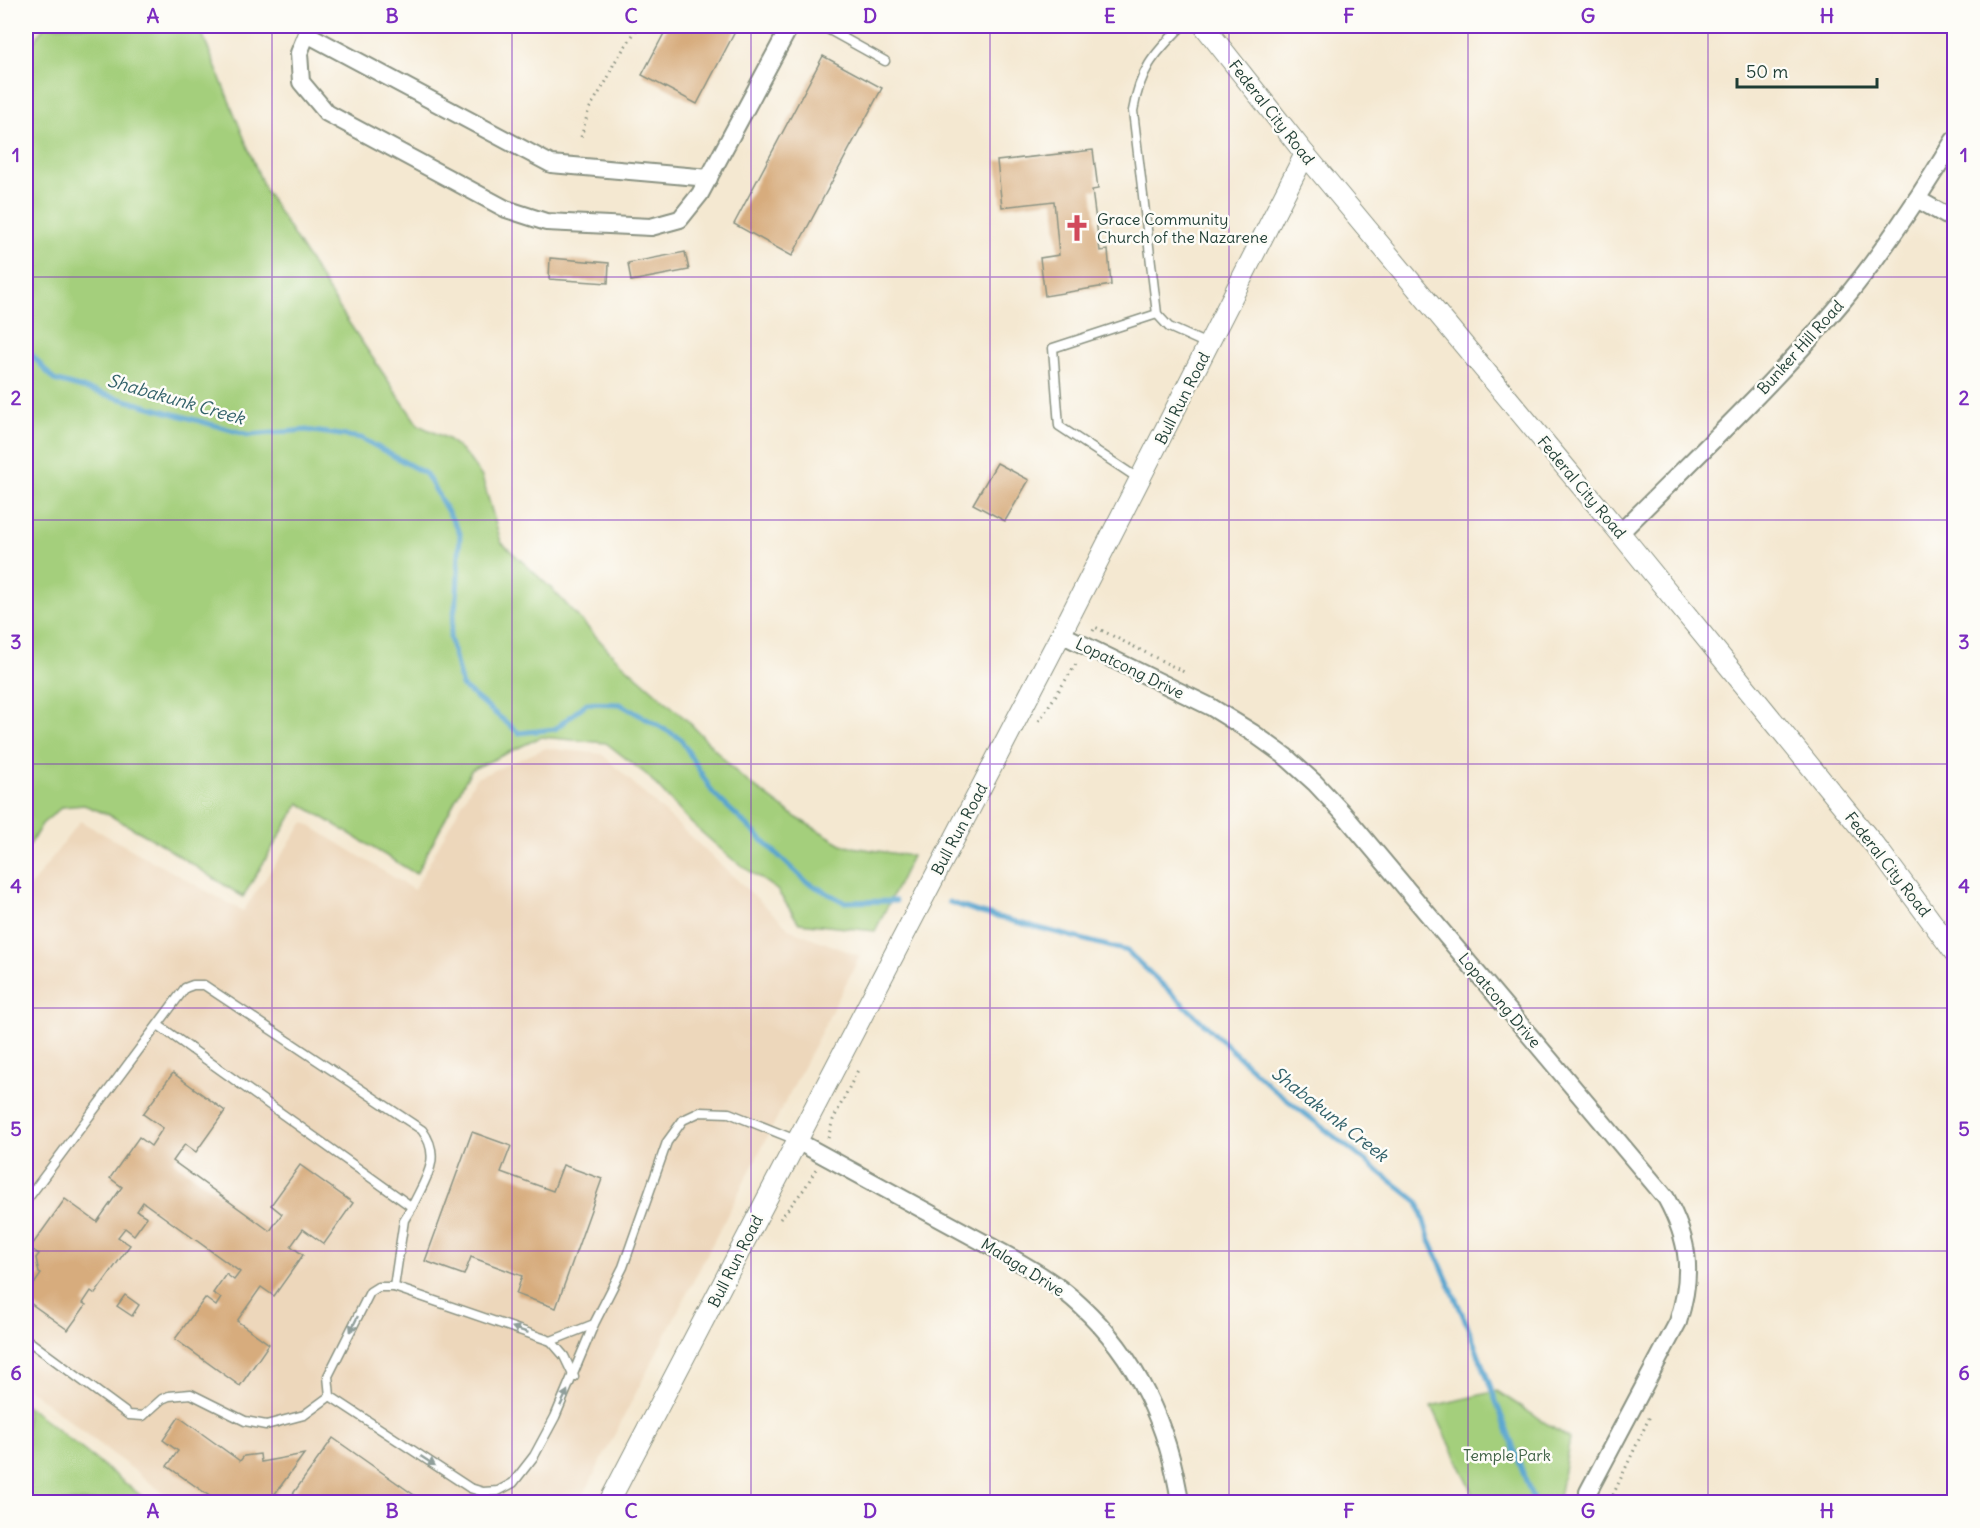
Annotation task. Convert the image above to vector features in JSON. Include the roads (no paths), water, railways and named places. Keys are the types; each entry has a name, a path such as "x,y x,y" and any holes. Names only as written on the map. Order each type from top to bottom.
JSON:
{"street":[{"path":"709,178 551,164 309,30 299,53 301,82 327,113 506,209 546,222 651,227 680,219 700,194 709,178 790,26"},
{"name":"Federal City Road","path":"1204,26 1305,154 1620,533 1881,853 1954,952"},
{"name":"Bunker Hill Road","path":"1620,533 1798,352 1843,301 1917,200 1954,140"},
{"name":"Bull Run Road","path":"609,1503 1141,480 1305,154"},
{"path":"1917,200 1954,220"},
{"name":"Lopatcong Drive","path":"1061,634 1085,648 1211,707 1253,732 1315,783 1350,820 1666,1198 1679,1221 1686,1245 1688,1274 1685,1298 1678,1322 1588,1492"},
{"name":"Malaga Drive","path":"797,1141 1045,1277 1080,1305 1106,1332 1130,1363 1149,1396 1166,1437 1176,1474 1180,1503"}],"lane":[{"path":"822,26 885,61"},
{"path":"1182,26 1159,49 1145,70 1133,111 1157,314 1169,327 1209,345"},
{"path":"1141,480 1059,426 1053,348 1157,314"},
{"path":"26,1201 185,988 204,985 422,1130 428,1139 433,1155 431,1166 404,1220 394,1287"},
{"path":"158,1025 412,1207"},
{"path":"330,1396 470,1488 483,1492 498,1491 513,1483 534,1456 555,1417 594,1324 623,1267 667,1142 683,1120 700,1112 729,1113 797,1141"},
{"path":"330,1396 328,1376 370,1292 378,1287 394,1287 551,1341 564,1356 573,1377"},
{"path":"551,1341 594,1324"},
{"path":"26,1339 129,1415 143,1416 162,1399 191,1394 245,1421 266,1425 304,1415 330,1396"}],"waterway":[{"name":"Shabakunk Creek","path":"26,348 54,380 249,435 306,430 361,438 426,474 460,533 457,596 450,637 462,686 519,733 555,729 587,703 620,704 680,738 713,793 805,881 844,902 896,901"},
{"name":"Shabakunk Creek","path":"949,902 978,912 1127,951 1272,1088 1418,1202 1429,1238 1468,1327 1534,1502"}],"place":[{"name":"Grace Community Church of the Nazarene","path":"1077,228"}],"park label":[{"name":"Temple Park","path":"1507,1455"}]}
